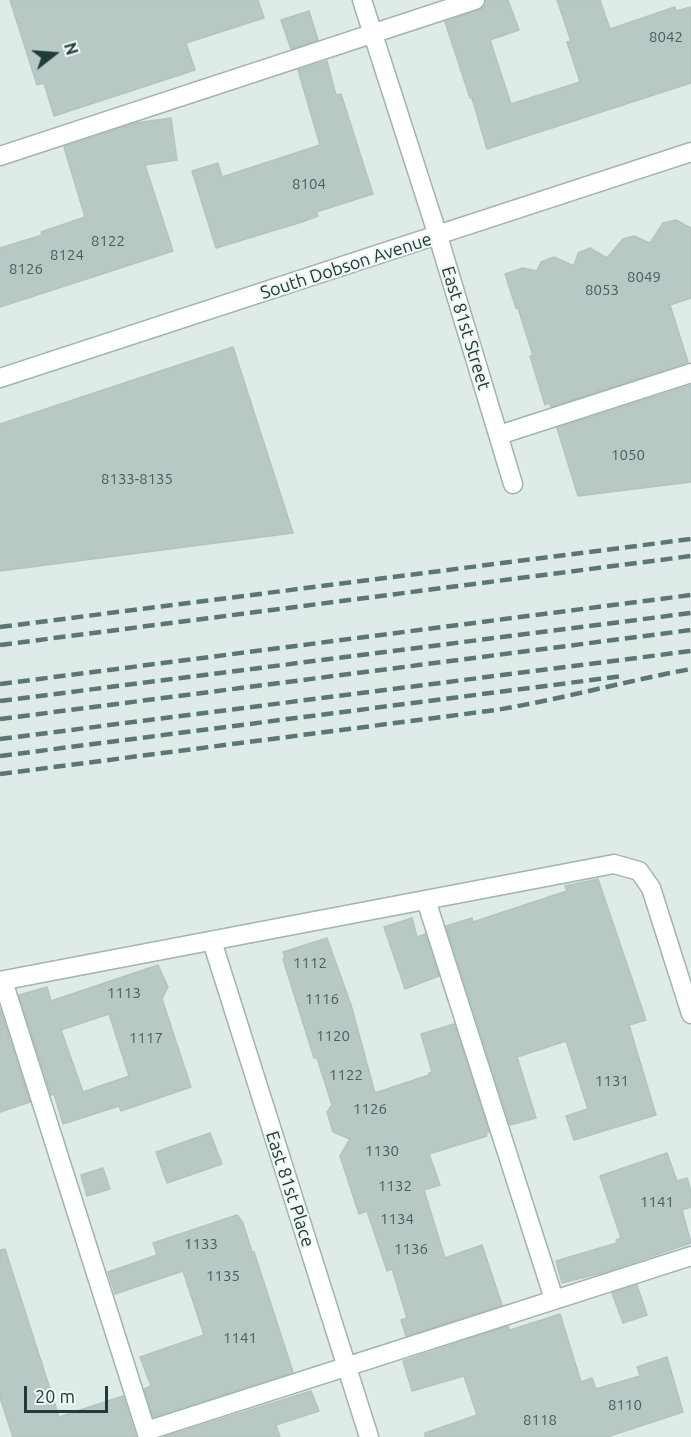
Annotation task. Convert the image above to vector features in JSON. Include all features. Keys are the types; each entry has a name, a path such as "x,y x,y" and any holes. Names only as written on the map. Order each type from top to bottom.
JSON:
{"street":[{"name":"East 81st Street","path":"362,0 438,236 513,484"},
{"path":"0,156 475,0"},
{"name":"South Dobson Avenue","path":"0,378 691,152"},
{"path":"499,435 691,373"},
{"path":"691,1014 651,888 639,871 615,864 2,981 147,1434 691,1256"},
{"path":"426,900 554,1299"},
{"name":"East 81st Place","path":"212,941 369,1437"}],"building":[{"path":"10,0 258,0 264,18 186,43 195,70 54,116 44,83 37,85"},
{"path":"486,0 508,0 519,30 490,40 511,104 580,82 567,42 571,41 557,0 600,0 610,29 675,7 676,11 691,7 691,83 487,149 445,22 479,10 484,7"},
{"path":"309,11 318,40 291,49 281,20"},
{"path":"327,61 336,95 341,94 373,194 316,212 318,216 302,222 216,248 192,171 218,163 222,177 320,145 298,70"},
{"path":"171,118 177,160 145,165 173,251 0,307 0,248 42,235 41,232 85,217 64,147 136,123"},
{"path":"676,220 691,228 691,298 670,305 688,362 551,407 549,403 545,405 530,356 533,356 505,274 523,268 537,271 541,262 554,257 574,266 578,253 590,248 607,258 623,239 634,236 650,243 663,223"},
{"path":"233,347 293,533 0,571 0,424"},
{"path":"691,385 691,482 578,496 557,428"},
{"path":"598,879 646,1020 629,1025 656,1115 574,1140 566,1116 588,1109 566,1041 517,1057 536,1118 510,1125 446,926 472,918 473,922 567,891 565,886"},
{"path":"412,918 417,937 425,934 439,976 405,989 384,927"},
{"path":"327,938 351,1005 375,1093 429,1075 432,1072 421,1034 454,1024 489,1132 486,1132 487,1136 429,1154 440,1185 424,1190 445,1258 482,1245 502,1305 406,1336 401,1320 407,1318 392,1269 387,1271 367,1211 359,1214 340,1156 350,1139 333,1132 327,1112 332,1105 317,1058 314,1058 283,959 285,958 283,952"},
{"path":"158,965 168,987 162,999 191,1087 121,1111 119,1106 63,1124 54,1094 51,1095 19,995 47,987 51,1001","holes":["109,1014 129,1076 83,1092 61,1030"]},
{"path":"0,1009 30,1102 0,1112"},
{"path":"210,1133 222,1164 167,1183 156,1152"},
{"path":"667,1153 677,1181 687,1178 691,1191 691,1207 682,1210 691,1243 605,1272 562,1283 556,1261 617,1243 616,1240 621,1238 600,1176"},
{"path":"103,1168 110,1189 87,1196 81,1175"},
{"path":"237,1215 243,1223 252,1252 254,1252 293,1372 153,1417 144,1389 151,1386 140,1357 204,1335 183,1271 115,1294 108,1272 157,1255 153,1243"},
{"path":"5,1249 59,1417 123,1396 136,1437 13,1437 0,1398 0,1250"},
{"path":"637,1285 647,1315 623,1323 612,1293"},
{"path":"560,1314 581,1382 592,1378 596,1389 640,1376 637,1367 667,1357 683,1412 607,1437 425,1437 425,1433 477,1415 464,1376 412,1391 403,1361 508,1326 510,1330"},
{"path":"311,1391 319,1411 276,1425 280,1437 164,1437"}],"railway":[{"path":"0,627 691,539"},
{"path":"0,645 691,556"},
{"path":"0,684 691,595"},
{"path":"0,701 691,613"},
{"path":"0,719 691,630"},
{"path":"0,739 691,651"},
{"path":"0,774 496,710 691,669"},
{"path":"0,756 623,676"}]}
